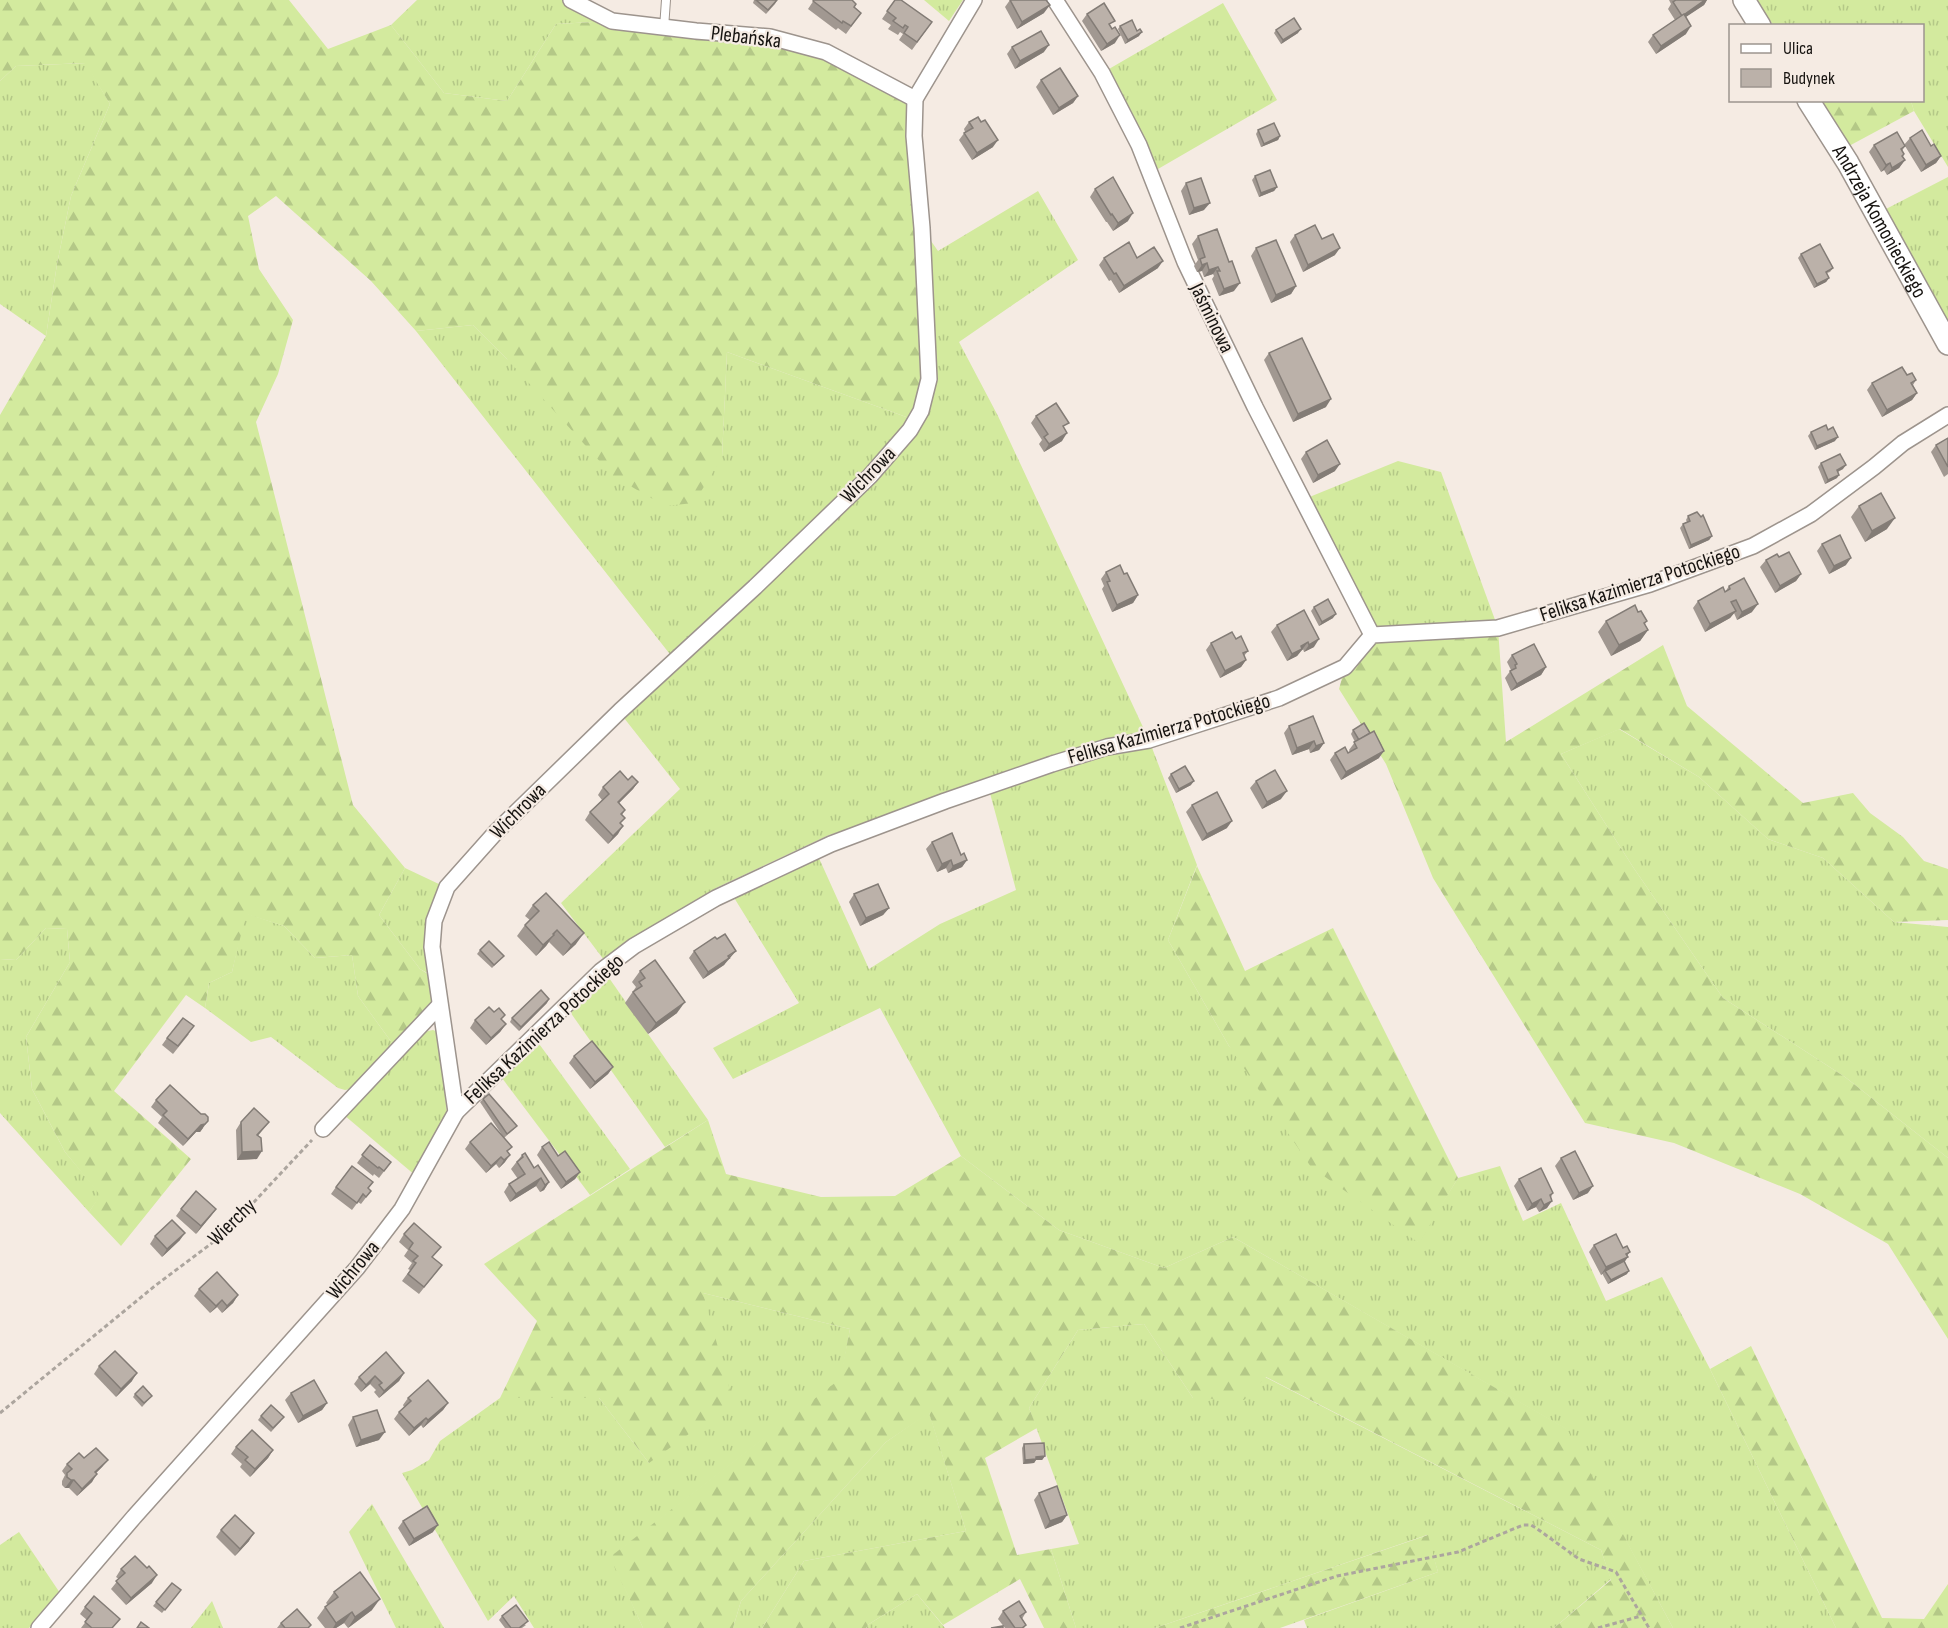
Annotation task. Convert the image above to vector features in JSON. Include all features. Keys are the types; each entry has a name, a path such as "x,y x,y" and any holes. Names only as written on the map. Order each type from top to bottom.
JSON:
{"street":[{"name":"Plebańska","path":"571,0 612,21 770,37 826,52 915,99"},
{"name":"Wichrowa","path":"39,1628 134,1517 357,1268 402,1209 456,1112 432,947 434,921 447,888 496,832 620,711 755,587 870,476 910,430 921,411 929,379 922,228 914,136 915,99 974,0"},
{"name":"Jaśminowa","path":"1055,0 1102,73 1139,145 1185,262 1255,407 1372,635"},
{"path":"1744,0 1759,24"},
{"name":"Andrzeja Komonieckiego","path":"1809,102 1848,163 1948,344"},
{"name":"Feliksa Kazimierza Potockiego","path":"456,1112 601,971 634,946 716,898 831,844 1052,764 1107,747 1149,740 1279,698 1345,667 1372,635 1498,627 1650,584 1753,546 1811,514 1903,443 1948,416"},
{"path":"322,1129 440,1006"}],"lane":[{"path":"664,28 666,0"}],"path":[{"name":"Wierchy","path":"0,1413 156,1285 224,1234 322,1129"},
{"path":"1180,1628 1337,1576 1458,1552 1524,1525 1536,1528 1579,1559 1616,1572 1649,1628"},
{"path":"1598,1628 1641,1616"}],"green space":[{"path":"0,0 289,0 328,49 391,25 444,93 507,101 556,24 612,21 826,52 915,99 929,379 909,418 727,352 722,457 694,503 665,506 613,476 507,359 473,325 416,331 371,281 276,196 248,216 259,269 293,320 278,374 256,422 353,805 405,868 379,915 420,969 436,979 439,1006 395,1047 358,996 352,955 315,958 284,926 246,914 232,972 209,983 205,1008 186,995 114,1091 191,1159 121,1246 89,1212 100,1195 65,1152 32,1089 26,1037 70,962 67,929 46,928 16,960 0,959 0,415 46,336 57,264 71,196 110,104 85,63 16,66 0,81"},
{"path":"417,0 571,0 612,21 556,24 507,101 444,93 391,25"},
{"path":"924,0 963,0 949,21"},
{"path":"1757,0 1948,0 1948,167 1914,111 1911,102 1924,102 1924,24 1772,24"},
{"path":"1223,3 1277,100 1158,169 1128,109 1102,73"},
{"path":"86,63 110,104 71,196 57,264 46,336 0,304 0,81 16,66"},
{"path":"1821,102 1911,102 1914,111 1849,146"},
{"path":"1948,177 1948,324 1884,210"},
{"path":"1038,191 1078,260 959,342 998,416 1149,740 1197,865 1168,940 1229,1046 1418,1242 1458,1178 1500,1166 1523,1221 1561,1203 1606,1301 1662,1277 1710,1369 1836,1628 1673,1628 1566,1429 1233,1237 1164,1268 1059,1230 961,1156 880,1008 733,1079 713,1048 799,1003 733,896 818,856 869,969 940,924 1016,890 987,782 829,835 716,888 632,938 604,960 561,903 680,789 624,718 680,667 416,331 473,325 507,359 722,457 727,352 909,418 922,228 938,251"},
{"path":"1398,461 1441,472 1498,628 1372,635 1307,498"},
{"path":"1498,628 1506,742 1663,645 1687,706 1803,803 1853,793 1870,813 1903,837 1924,861 1948,869 1948,920 1894,922 1823,858 1768,839 1699,777 1620,729 1561,754 1633,867 1723,998 1845,1077 1948,1158 1948,1339 1888,1244 1800,1194 1674,1143 1585,1123 1433,878 1386,764 1339,689 1345,667 1372,635"},
{"path":"1619,729 1699,777 1768,839 1823,858 1894,922 1948,927 1948,1158 1845,1077 1723,998 1633,867 1561,754"},
{"path":"1197,866 1245,971 1333,928 1458,1178 1419,1243 1311,1167 1229,1046 1168,940"},
{"path":"405,868 441,885 431,975 420,969 379,915"},
{"path":"245,913 284,926 315,958 352,955 358,996 395,1047 356,1088 345,1090 338,1088 271,1037 251,1042 205,1008 209,983 232,972"},
{"path":"46,928 67,929 70,962 26,1037 32,1089 65,1152 101,1195 89,1212 0,1113 0,959 16,960"},
{"path":"607,975 708,1120 665,1147 568,1009"},
{"path":"433,1030 438,1032 447,1113 416,1176 344,1115 419,1036"},
{"path":"537,1041 630,1169 590,1195 502,1078"},
{"path":"708,1120 726,1174 821,1197 895,1196 961,1156 1059,1230 1164,1268 1233,1237 1567,1429 1673,1628 1554,1628 1611,1580 1601,1550 1266,1377 1244,1400 1193,1398 1144,1324 1078,1330 1029,1408 1037,1428 985,1458 1017,1555 1051,1549 1076,1628 1044,1628 1020,1579 943,1625 917,1594 866,1628 762,1628 804,1561 966,1531 929,1413 886,1442 741,1601 733,1628 643,1628 610,1557 840,1379 850,1329 703,1293 733,1402 649,1463 599,1398 500,1398 537,1321 484,1264"},
{"path":"703,1293 850,1329 841,1379 611,1557 643,1628 534,1628 514,1596 488,1621 402,1473 429,1460 440,1441 500,1398 599,1398 649,1463"},
{"path":"1144,1324 1193,1398 1265,1377 1601,1550 1611,1579 1554,1628 1307,1628 1304,1620 1438,1572 1427,1535 1155,1628 1076,1628 1051,1549 1079,1544 1029,1408 1078,1330"},
{"path":"1751,1346 1882,1618 1924,1619 1948,1584 1948,1628 1836,1628 1710,1369"},
{"path":"929,1412 966,1531 804,1561 762,1628 733,1628 741,1601 886,1442"},
{"path":"372,1504 444,1628 396,1628 349,1532"},
{"path":"19,1532 60,1593 29,1628 0,1628 0,1545"},
{"path":"1428,1535 1438,1572 1280,1628 1155,1628"},
{"path":"917,1594 945,1628 866,1628 869,1624"},
{"path":"212,1601 223,1628 191,1628"}],"building":[{"path":"756,0 777,0 768,10"},
{"path":"814,0 852,0 856,4 854,7 861,13 851,26 843,21 842,23"},
{"path":"895,0 901,0 932,22 917,42 904,33 908,27 905,25 903,28 893,21 896,18 887,11"},
{"path":"1010,0 1046,0 1050,5 1022,22"},
{"path":"1676,0 1705,0 1682,16 1673,2"},
{"path":"1104,3 1115,21 1109,24 1112,29 1115,27 1120,35 1107,44 1087,14"},
{"path":"1684,14 1691,26 1661,46 1653,35"},
{"path":"1294,18 1301,29 1283,40 1276,30"},
{"path":"1132,20 1137,31 1140,29 1142,32 1128,40 1120,26"},
{"path":"1041,31 1049,45 1020,61 1012,47"},
{"path":"1060,68 1078,96 1059,108 1041,80"},
{"path":"978,117 981,122 985,120 998,140 977,153 964,133 973,128 969,122"},
{"path":"1274,123 1280,136 1264,144 1258,130"},
{"path":"1922,130 1931,146 1934,144 1941,156 1926,165 1910,138"},
{"path":"1897,132 1905,146 1901,149 1905,160 1892,168 1890,163 1886,165 1874,145"},
{"path":"1270,170 1277,187 1261,193 1255,176"},
{"path":"1113,177 1133,213 1118,223 1095,189"},
{"path":"1201,178 1210,203 1194,208 1186,183"},
{"path":"1315,225 1322,239 1333,234 1340,248 1308,265 1295,235"},
{"path":"1217,229 1229,262 1232,261 1240,283 1224,289 1217,271 1220,271 1218,267 1209,270 1207,263 1202,265 1200,259 1205,257 1198,236"},
{"path":"1276,240 1296,286 1276,295 1256,248"},
{"path":"1129,242 1137,258 1154,247 1163,261 1124,286 1104,258"},
{"path":"1820,244 1833,268 1826,272 1829,278 1817,284 1801,254"},
{"path":"1302,338 1331,399 1298,414 1269,353"},
{"path":"1902,367 1907,375 1912,373 1916,380 1911,383 1917,393 1887,410 1872,383"},
{"path":"1056,403 1069,423 1063,426 1067,433 1049,444 1044,437 1048,434 1036,416"},
{"path":"1826,425 1828,430 1833,427 1838,437 1817,446 1811,432"},
{"path":"1948,438 1948,467 1936,445"},
{"path":"1327,440 1340,464 1318,475 1306,452"},
{"path":"1840,454 1846,465 1837,470 1839,475 1828,480 1821,463"},
{"path":"1881,493 1895,518 1872,531 1859,506"},
{"path":"1697,512 1701,517 1703,515 1712,536 1691,545 1683,524 1690,521 1688,516"},
{"path":"1840,535 1851,558 1834,566 1822,544"},
{"path":"1789,552 1801,574 1780,586 1766,560 1777,554 1779,557"},
{"path":"1120,565 1124,574 1127,573 1138,595 1117,605 1107,582 1110,581 1106,572"},
{"path":"1744,578 1758,604 1742,612 1736,600 1731,602 1736,611 1710,624 1698,601 1723,587 1725,592 1730,589 1729,586"},
{"path":"1328,599 1336,614 1322,622 1314,607"},
{"path":"1635,605 1647,621 1644,623 1648,630 1619,645 1606,621"},
{"path":"1304,610 1319,639 1309,645 1308,642 1301,646 1302,649 1292,654 1277,625"},
{"path":"1232,632 1236,639 1241,636 1248,651 1243,653 1246,660 1225,671 1211,643"},
{"path":"1534,644 1546,667 1517,684 1510,671 1516,668 1517,664 1512,655"},
{"path":"1313,716 1324,743 1316,746 1314,741 1297,748 1289,726"},
{"path":"1364,723 1370,733 1359,740 1353,730"},
{"path":"1374,731 1384,751 1346,772 1335,753 1345,747 1348,753 1357,748 1354,742"},
{"path":"1185,766 1194,781 1179,789 1171,774"},
{"path":"1275,770 1287,791 1267,802 1256,781"},
{"path":"620,771 628,780 632,776 638,782 618,802 625,810 621,814 625,818 620,823 623,826 613,836 590,812 609,794 603,787"},
{"path":"1217,792 1232,821 1207,834 1192,805"},
{"path":"952,833 961,855 964,853 967,860 953,866 951,860 942,864 932,842"},
{"path":"878,884 889,908 866,918 854,894"},
{"path":"546,893 584,933 571,945 557,930 543,945 525,925 539,911 533,905"},
{"path":"725,934 736,951 708,972 694,951 715,937 717,939"},
{"path":"489,941 504,956 494,965 480,950"},
{"path":"655,960 685,1002 656,1023 633,992 642,986 639,982 645,978 640,971"},
{"path":"541,990 549,999 521,1027 512,1018"},
{"path":"489,1007 494,1012 499,1008 505,1015 501,1019 506,1024 491,1038 475,1020"},
{"path":"183,1018 194,1026 178,1046 167,1038"},
{"path":"592,1041 613,1067 595,1082 574,1056"},
{"path":"170,1085 201,1114 208,1117 208,1121 188,1139 163,1115 167,1111 156,1100"},
{"path":"489,1094 517,1126 507,1134 483,1099"},
{"path":"254,1108 269,1122 257,1135 261,1138 262,1151 242,1152 241,1122"},
{"path":"491,1123 512,1147 507,1151 510,1155 504,1160 501,1157 491,1166 470,1142"},
{"path":"549,1142 558,1156 565,1151 580,1172 566,1182 542,1147"},
{"path":"370,1145 391,1162 384,1171 362,1155"},
{"path":"1575,1151 1593,1186 1579,1193 1561,1158"},
{"path":"525,1153 534,1168 538,1165 549,1182 545,1185 541,1178 516,1194 509,1184 525,1174 517,1162"},
{"path":"352,1166 373,1182 368,1188 371,1191 366,1197 363,1194 357,1203 336,1187"},
{"path":"1541,1168 1553,1193 1550,1195 1552,1201 1544,1205 1541,1199 1532,1204 1519,1179"},
{"path":"196,1191 216,1209 201,1226 181,1209"},
{"path":"172,1220 185,1233 167,1249 155,1236"},
{"path":"414,1223 441,1247 432,1257 442,1265 424,1287 408,1274 416,1263 413,1261 418,1256 409,1249 413,1243 404,1234"},
{"path":"1616,1234 1623,1248 1627,1246 1630,1252 1626,1254 1628,1257 1606,1267 1594,1245"},
{"path":"1624,1261 1629,1271 1611,1280 1605,1271"},
{"path":"217,1272 238,1295 227,1306 222,1300 216,1306 199,1289"},
{"path":"115,1351 137,1373 121,1389 99,1366"},
{"path":"386,1352 404,1373 384,1391 379,1385 382,1383 375,1376 366,1385 359,1377"},
{"path":"314,1380 327,1403 303,1416 291,1393"},
{"path":"428,1380 448,1403 428,1420 426,1418 414,1428 399,1412 411,1401 408,1398"},
{"path":"143,1386 152,1396 144,1403 135,1394"},
{"path":"271,1405 284,1417 273,1428 261,1416"},
{"path":"377,1410 385,1432 361,1440 353,1417"},
{"path":"252,1430 273,1450 255,1469 245,1460 248,1457 236,1447"},
{"path":"1044,1443 1045,1456 1025,1460 1024,1444"},
{"path":"96,1448 108,1460 82,1489 74,1480 67,1477 67,1473 72,1469 67,1464 79,1453 84,1458"},
{"path":"1057,1486 1067,1515 1050,1521 1039,1493"},
{"path":"427,1506 438,1525 414,1539 403,1521"},
{"path":"235,1515 254,1533 240,1549 221,1530"},
{"path":"135,1556 157,1575 131,1598 116,1581 125,1573 121,1569"},
{"path":"360,1572 380,1599 355,1617 352,1612 336,1623 325,1607 338,1597 334,1592"},
{"path":"172,1583 181,1590 165,1610 156,1602"},
{"path":"94,1596 120,1619 112,1628 92,1628 85,1622 92,1613 85,1607"},
{"path":"1019,1601 1026,1612 1020,1616 1026,1625 1022,1628 1015,1628 1003,1611"},
{"path":"516,1605 528,1621 519,1628 511,1628 502,1616"},
{"path":"297,1609 311,1625 308,1628 285,1628 281,1623"},
{"path":"141,1622 149,1628 137,1628"}]}
